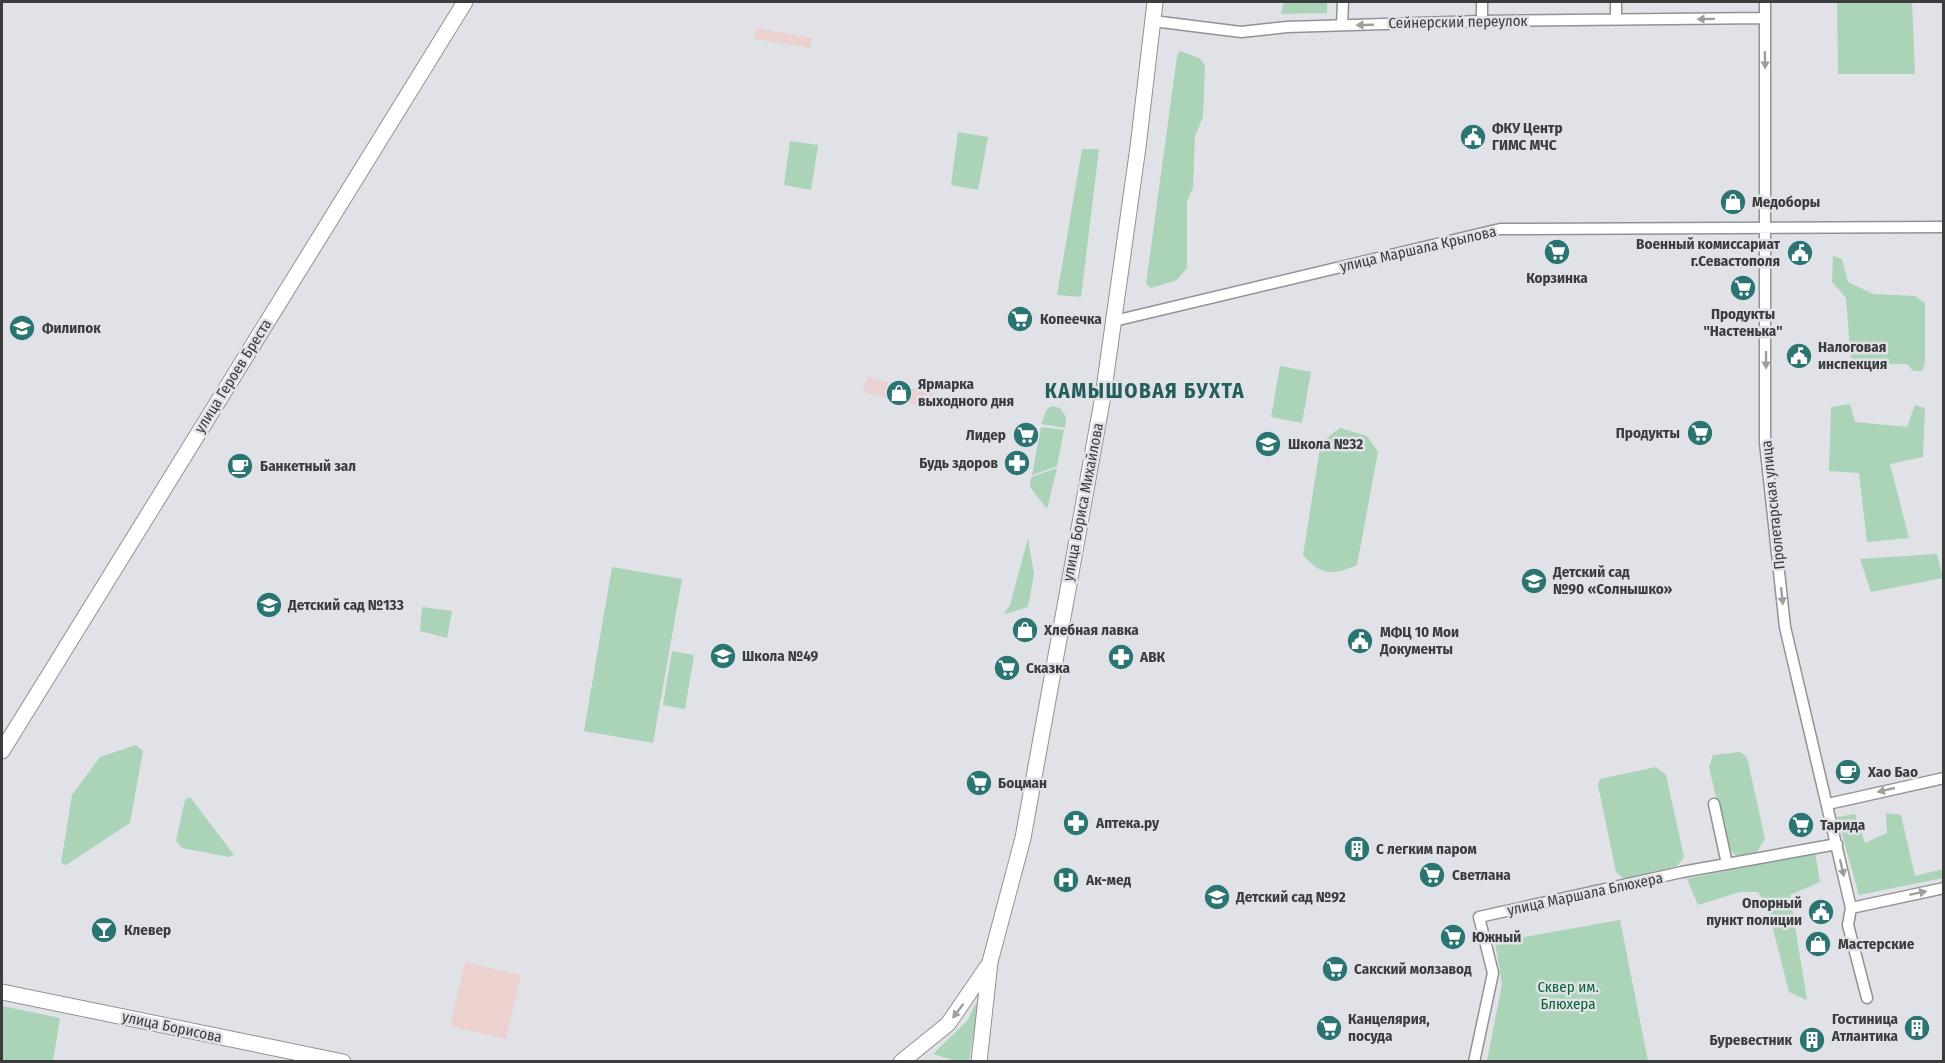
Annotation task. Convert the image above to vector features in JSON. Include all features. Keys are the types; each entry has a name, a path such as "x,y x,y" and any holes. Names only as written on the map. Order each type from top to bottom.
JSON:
{"street":[{"name":"улица Героев Бреста","path":"2,751 465,2"},
{"name":"улица Бориса Михайлова","path":"980,1062 990,962 1023,838 1114,321 1155,2"},
{"path":"1342,2 1342,25"},
{"path":"1482,2 1482,21"},
{"path":"1616,2 1616,20"},
{"name":"Пролетарская улица","path":"1765,2 1767,454 1785,627 1837,844 1851,908 1848,926 1867,998"},
{"name":"Сейнерский переулок","path":"1153,21 1241,32 1272,28 1482,21 1765,18"},
{"name":"улица Маршала Крылова","path":"1114,321 1500,229 1944,227"},
{"path":"1828,804 1944,778"},
{"path":"1714,804 1727,864"},
{"name":"улица Маршала Блюхера","path":"1474,1062 1493,973 1479,916 1727,864 1837,844"},
{"path":"1851,908 1944,888"},
{"name":"улица Бориса Михайлова","path":"901,1062 948,1024 990,962"},
{"name":"улица Борисова","path":"2,992 343,1062"}],"shaded area":[{"path":"756,28 812,38 810,48 754,39"},
{"name":"Ярмарка выходного дня","path":"867,377 934,393 931,408 863,392"},
{"path":"465,962 521,975 506,1039 450,1026"}],"green space":[{"path":"1284,2 1327,2 1327,13 1281,14"},
{"path":"1837,2 1912,2 1915,74 1838,74"},
{"path":"1180,51 1199,58 1205,65 1203,117 1195,136 1193,188 1187,201 1187,268 1177,280 1151,288 1146,284 1177,56"},
{"path":"958,132 988,137 978,190 951,185"},
{"path":"790,141 818,145 811,190 784,185"},
{"path":"1082,149 1099,149 1081,297 1057,295"},
{"path":"1833,256 1842,259 1848,282 1873,294 1915,296 1925,303 1925,363 1922,371 1913,371 1907,364 1851,363 1846,298 1832,282"},
{"path":"1280,366 1311,372 1302,423 1271,417"},
{"path":"1850,404 1855,422 1907,427 1915,405 1925,408 1923,457 1890,464 1909,538 1867,542 1859,473 1829,471 1831,407"},
{"path":"1052,406 1060,408 1066,417 1065,428 1041,424 1047,409"},
{"path":"1041,427 1064,430 1057,466 1032,475"},
{"path":"1340,428 1367,436 1378,452 1357,565 1340,571 1327,572 1316,567 1303,555 1321,442"},
{"path":"1057,468 1047,509 1030,487 1031,477"},
{"path":"1028,538 1034,574 1028,607 1004,614 1010,605"},
{"path":"1937,554 1943,578 1871,592 1860,559"},
{"path":"612,567 682,579 653,743 584,731"},
{"path":"422,607 452,611 447,638 420,631"},
{"path":"672,651 694,655 685,709 663,705"},
{"path":"136,745 143,751 130,823 66,865 61,863 72,795 100,757"},
{"path":"1740,752 1747,757 1765,839 1756,853 1737,856 1728,849 1709,767 1713,755"},
{"path":"1656,767 1666,775 1684,857 1677,866 1624,879 1616,872 1598,785 1600,779"},
{"path":"190,797 234,855 229,857 182,848 176,841 185,800"},
{"path":"1886,813 1901,815 1915,876 1943,869 1943,878 1859,895 1837,817 1855,814 1865,843 1887,833"},
{"path":"1815,852 1820,882 1790,895 1807,1000 1789,992 1768,909 1758,892 1740,892 1698,905 1687,879"},
{"name":"Сквер им. Блюхера","path":"1620,920 1648,1061 1487,1061 1502,984 1495,942"},
{"path":"980,996 969,1061 956,1061 933,1054 967,1021"},
{"path":"2,1006 60,1018 53,1061 2,1061"}],"place":[{"name":"ФКУ Центр ГИМС МЧС","path":"1473,137"},
{"name":"Медоборы","path":"1733,202"},
{"name":"Корзинка","path":"1557,252"},
{"name":"Военный комиссариат г.Севастополя","path":"1800,253"},
{"name":"Продукты \"Настенька\"","path":"1743,288"},
{"name":"Копеечка","path":"1020,319"},
{"name":"Филипок","path":"22,328"},
{"name":"Налоговая инспекция","path":"1799,356"},
{"name":"Ярмарка выходного дня","path":"899,393"},
{"name":"Продукты","path":"1700,433"},
{"name":"Лидер","path":"1026,435"},
{"name":"Школа №32","path":"1268,444"},
{"name":"Будь здоров","path":"1017,463"},
{"name":"Банкетный зал","path":"240,466"},
{"name":"Детский сад №90 «Солнышко»","path":"1534,581"},
{"name":"Детский сад №133","path":"269,605"},
{"name":"Хлебная лавка","path":"1025,630"},
{"name":"МФЦ 10 Мои Документы","path":"1360,641"},
{"name":"Школа №49","path":"723,656"},
{"name":"АВК","path":"1121,657"},
{"name":"Сказка","path":"1007,668"},
{"name":"Хао Бао","path":"1848,772"},
{"name":"Боцман","path":"979,783"},
{"name":"Аптека.ру","path":"1076,823"},
{"name":"Тарида","path":"1801,825"},
{"name":"С легким паром","path":"1357,849"},
{"name":"Светлана","path":"1432,875"},
{"name":"Ак-мед","path":"1066,880"},
{"name":"Детский сад №92","path":"1217,897"},
{"name":"Опорный пункт полиции","path":"1821,912"},
{"name":"Клевер","path":"104,930"},
{"name":"Южный","path":"1453,937"},
{"name":"Мастерские","path":"1818,944"},
{"name":"Сакский молзавод","path":"1335,969"},
{"name":"Канцелярия, посуда","path":"1329,1028"},
{"name":"Гостиница Атлантика","path":"1917,1028"},
{"name":"Буревестник","path":"1812,1040"}],"district":[{"name":"КАМЫШОВАЯ БУХТА","path":"1145,391"}]}
